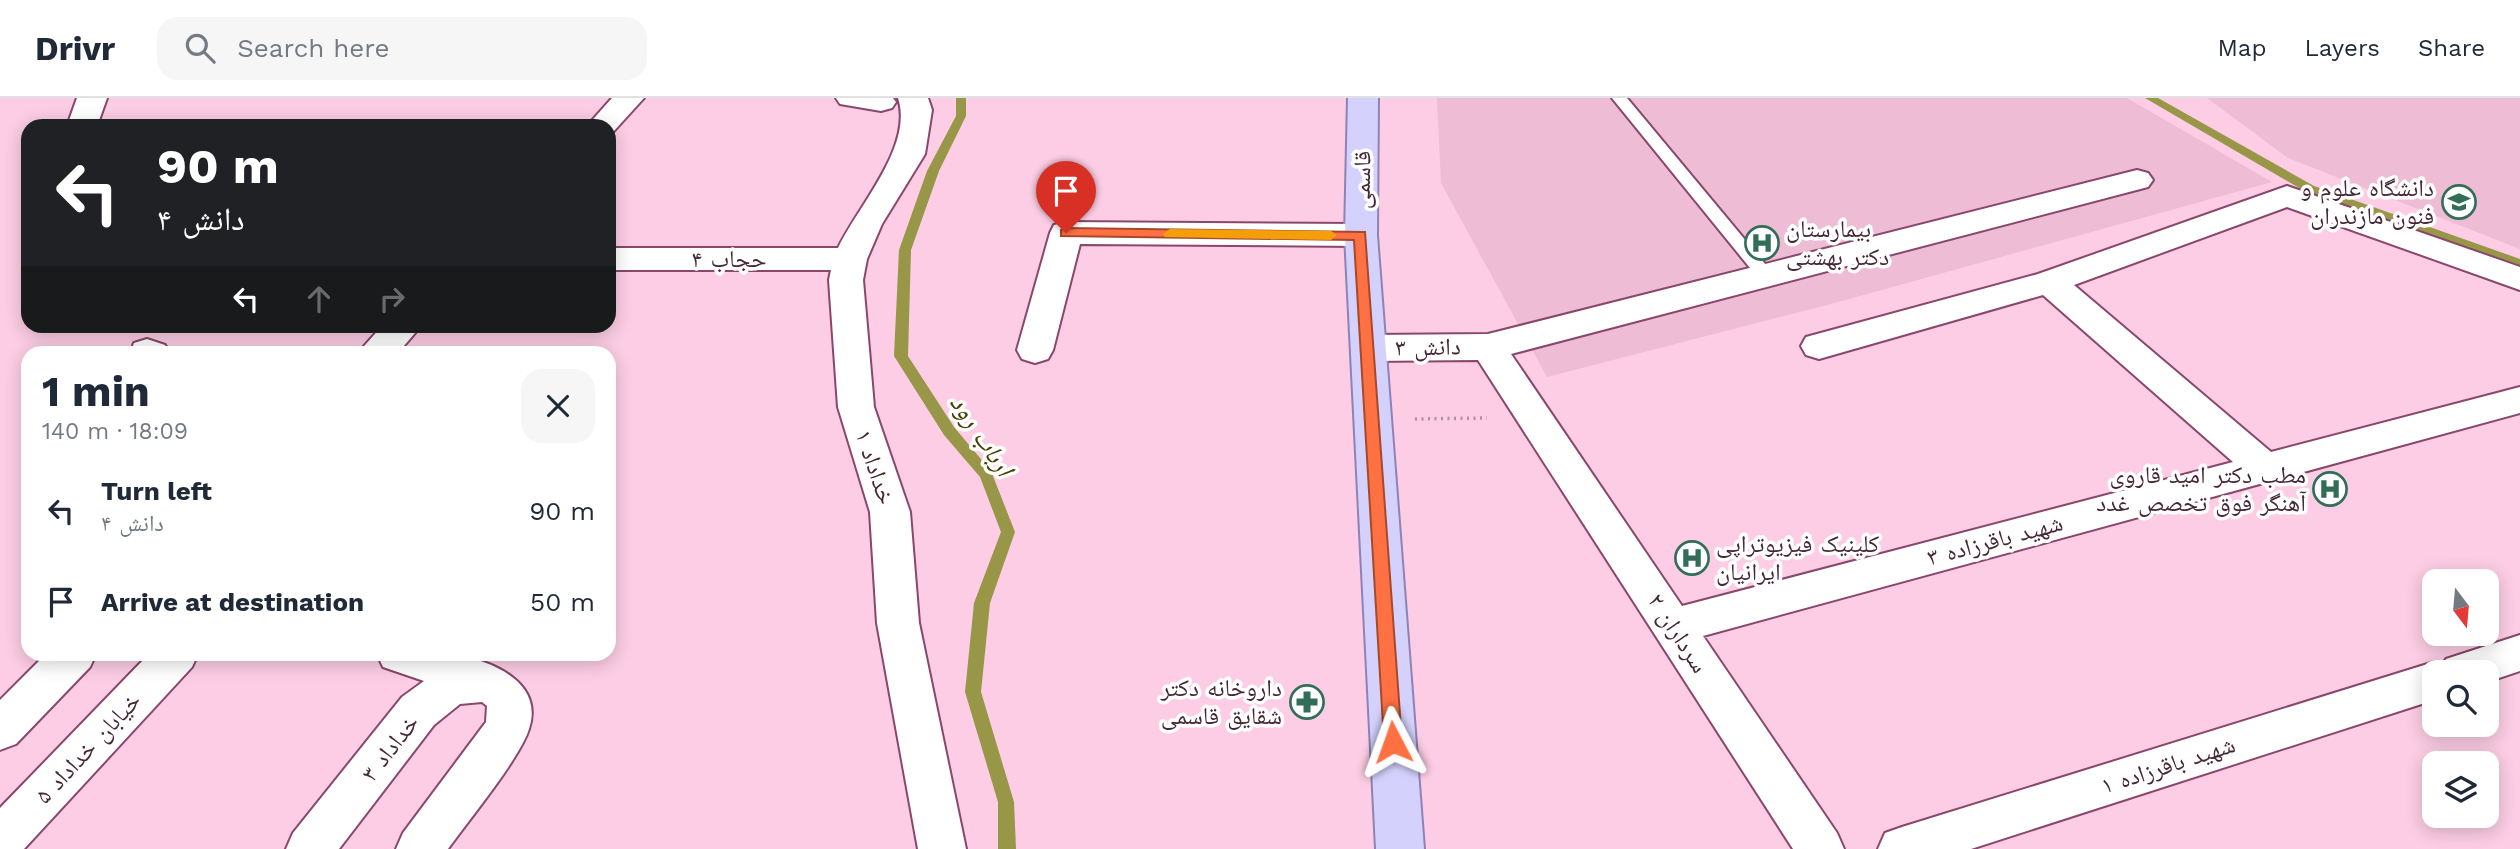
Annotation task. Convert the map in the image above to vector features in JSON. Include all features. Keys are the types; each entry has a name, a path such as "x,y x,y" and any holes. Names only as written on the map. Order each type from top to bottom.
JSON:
{"main road":[{"name":"قاسمی","path":"1363,98 1361,235 1400,849"}],"street":[{"path":"84,119 92,98"},
{"path":"608,119 629,98"},
{"path":"851,98 881,102"},
{"name":"خداداد ۱","path":"913,98 917,110 909,154 866,224 850,259 846,281 856,407 891,512 896,551 894,598 942,849"},
{"name":"دانش ۳","path":"1369,348 1488,347 2137,180"},
{"path":"1819,346 2049,282 2287,196 2520,279"},
{"path":"1035,350 1066,233 1361,235"},
{"name":"حجاب ۴","path":"616,258 850,259"},
{"path":"2049,282 2265,468"},
{"path":"383,346 396,333"},
{"name":"سرداران ۲","path":"1488,347 1820,849"},
{"name":"شهید باقرزاده ۳","path":"1673,626 2520,400"},
{"path":"2498,660 2520,653"},
{"path":"0,730 68,661"},
{"name":"خیابان خداداد ۵","path":"0,841 170,661"},
{"path":"419,661 492,685 504,692 510,702 511,715 506,729 420,849"},
{"name":"خداداد ۳","path":"310,849 418,711 431,699 463,685 479,682 492,685"},
{"name":"شهید باقرزاده ۱","path":"1902,849 2422,685"}],"lane":[{"path":"1619,98 1765,275"}],"path":[{"path":"1372,420 1535,418"}],"shaded area":[{"name":"بیمارستان دکتر بهشتی","path":"1437,98 2127,98 2272,182 1831,304 1547,377 1441,183"},
{"name":"دانشگاه علوم و فنون مازندران","path":"2207,98 2520,98 2520,249 2288,158"}],"waterway":[{"name":"ارباب رود","path":"961,98 961,116 933,171 905,250 901,356 949,431 986,475 1008,532 982,603 973,692 1006,802 1007,849"},
{"path":"2150,98 2310,189 2520,263"}],"slow traffic":[{"path":"1170,234 1331,235"}],"place":[{"name":"دانشگاه علوم و فنون مازندران","path":"2459,202"},
{"name":"بیمارستان دکتر بهشتی","path":"1762,243"},
{"name":"مطب دکتر اميد قاروی آهنگر فوق تخصص غدد","path":"2330,489"},
{"name":"کلینیک فیزیوتراپی ایرانیان","path":"1692,558"},
{"name":"داروخانه دکتر شقایق قاسمی","path":"1307,702"}],"route":[{"path":"1066,233 1361,235 1393,742"}]}
